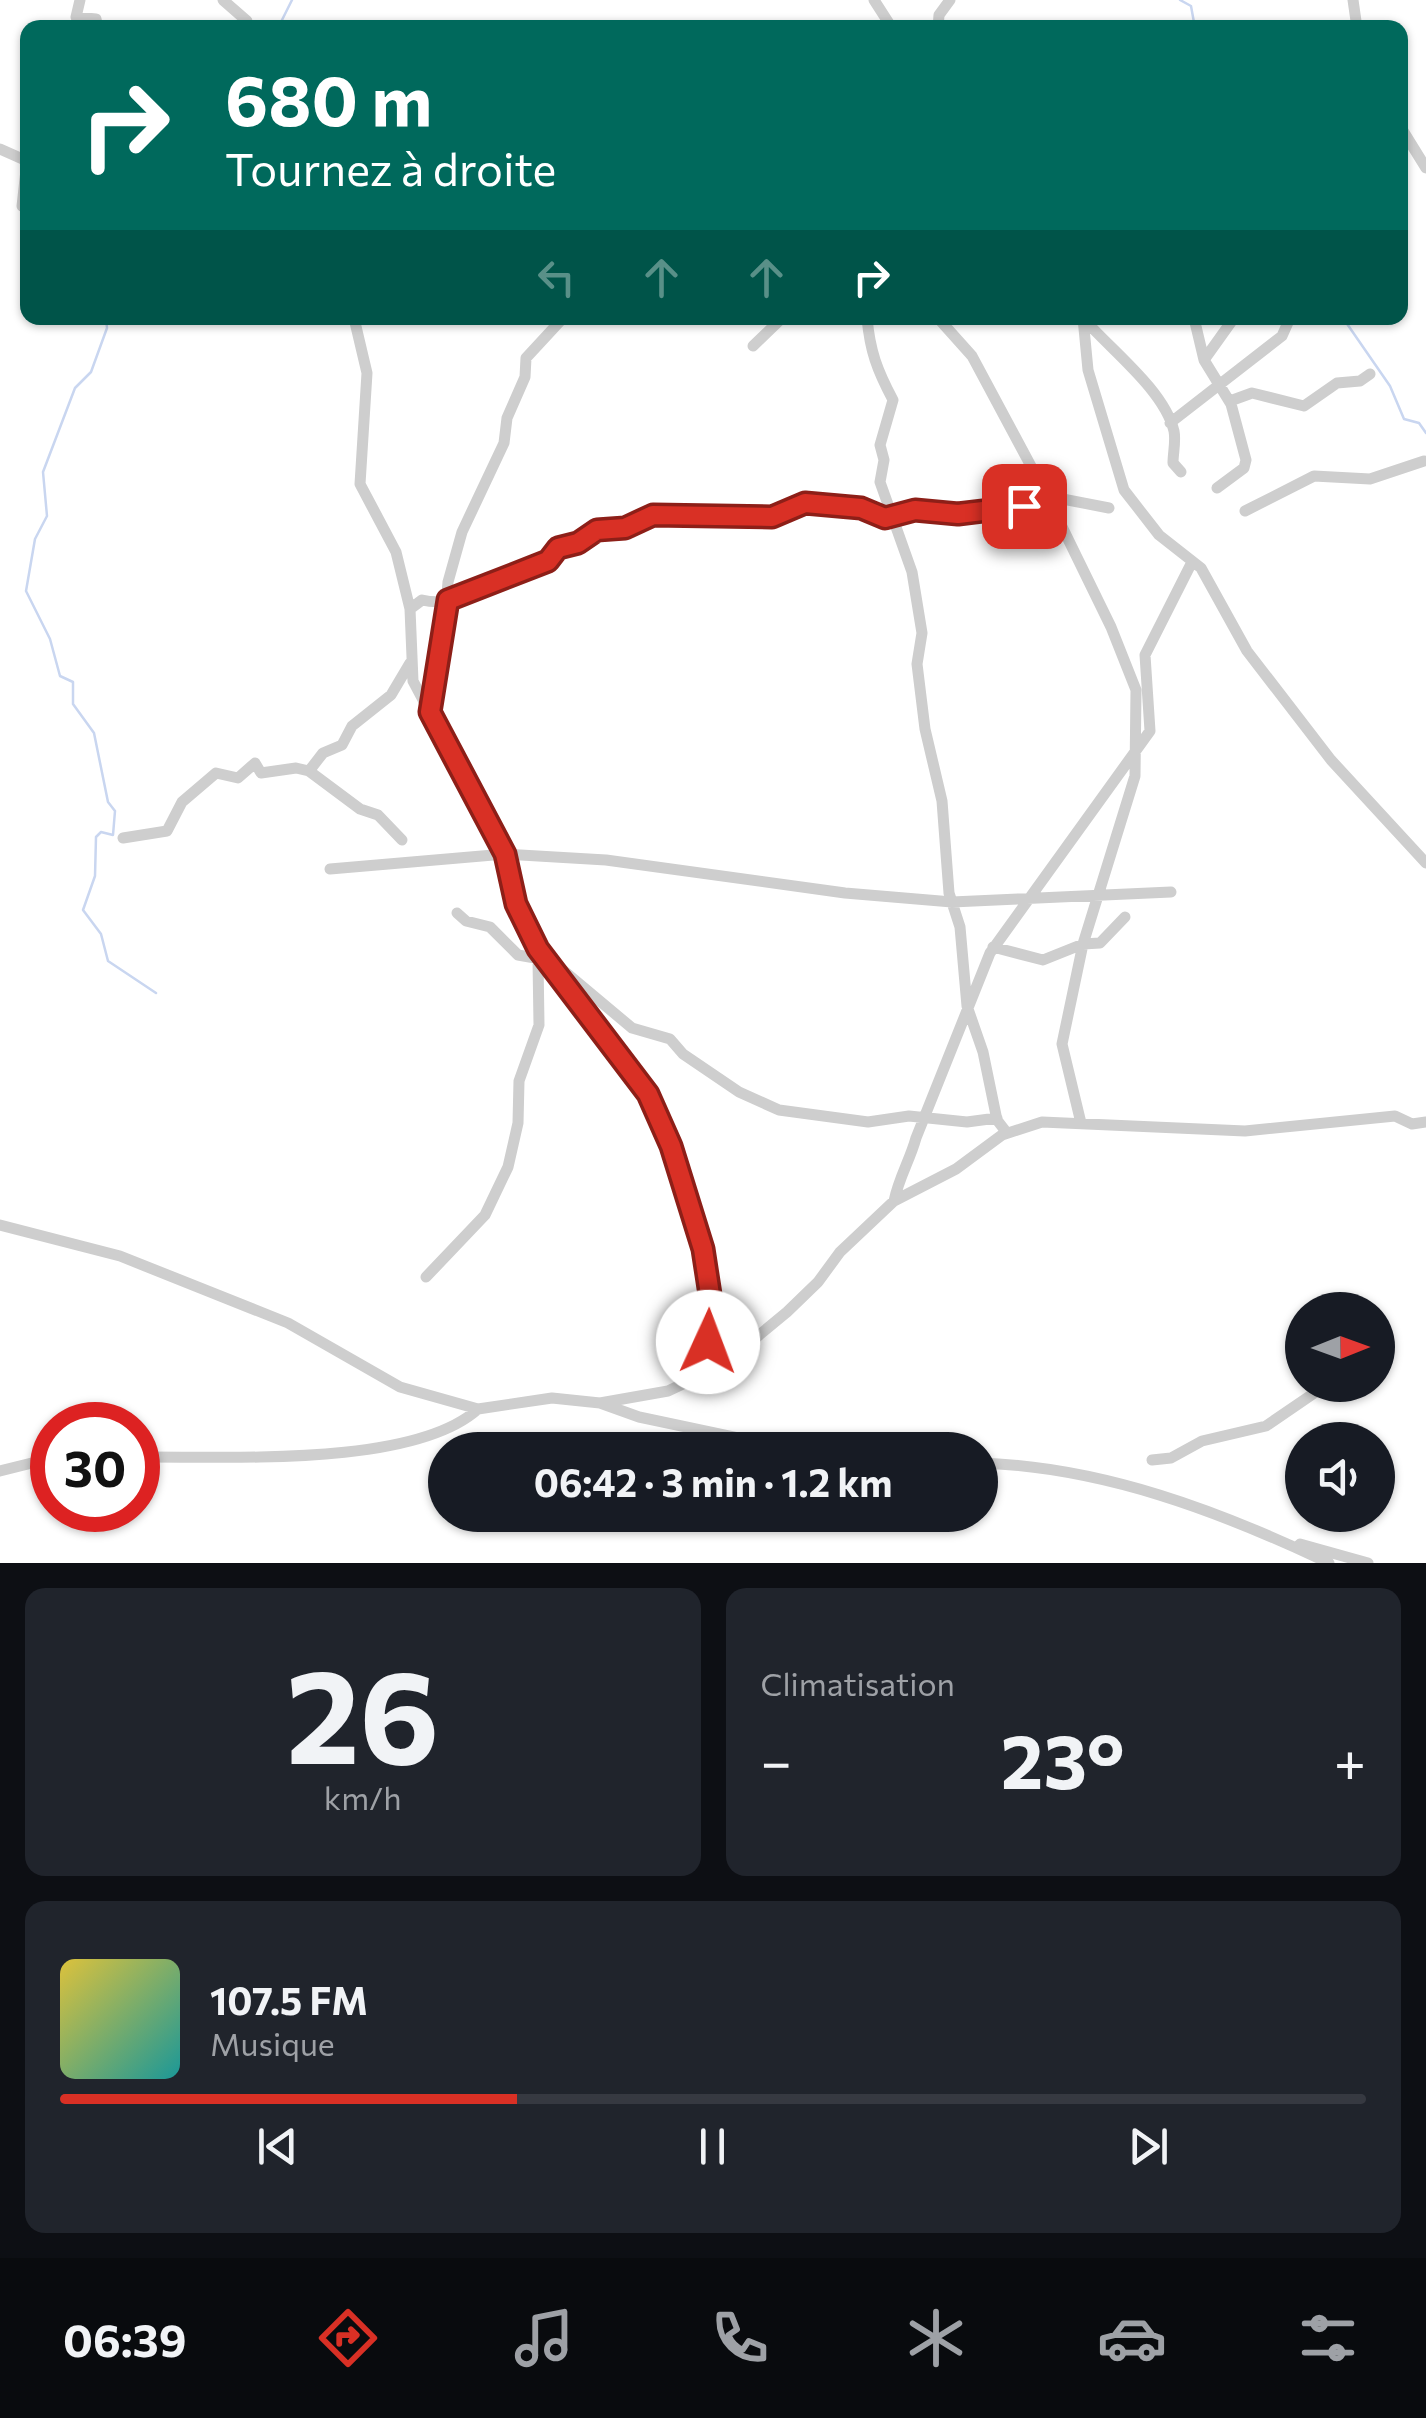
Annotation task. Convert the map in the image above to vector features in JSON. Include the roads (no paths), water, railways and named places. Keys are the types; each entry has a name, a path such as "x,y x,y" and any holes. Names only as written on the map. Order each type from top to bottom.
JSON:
{"street":[{"path":"80,0 76,17 96,20"},
{"path":"223,0 246,20"},
{"path":"1408,139 1426,168"},
{"path":"356,325 367,373 360,484 396,552 410,609 413,680 505,854 518,909 542,959 648,1094 671,1146 693,1213 709,1288 711,1322 702,1376"},
{"path":"430,712 448,582 462,532 504,442 508,418 525,377 526,358 556,325"},
{"path":"753,346 775,325"},
{"path":"867,325 866,339 877,375 892,400 880,444 884,460 880,482 909,552 922,632 918,664 930,762 942,800 967,1006 997,1118 1007,1133"},
{"path":"944,325 972,356 1047,496 1104,612 1136,690 1135,776 1084,944 1062,1044 1080,1122"},
{"path":"1084,325 1088,370 1124,490 1159,535 1202,568 1218,603 1259,666 1332,760 1426,864"},
{"path":"1090,325 1132,367 1170,423 1174,463 1181,472"},
{"path":"1196,325 1204,360 1230,401 1246,460 1244,468 1218,488"},
{"path":"1204,360 1229,325"},
{"path":"1170,423 1282,336 1287,325"},
{"path":"1230,401 1242,394 1265,393 1281,402 1304,406 1337,384 1360,381 1370,374"},
{"path":"1245,511 1314,476 1370,480 1424,461"},
{"path":"410,609 422,600 437,604 548,561 558,548 578,543 597,530 625,528 653,515 772,517 805,503 861,508 885,518 915,510 958,514 986,508 1016,509 1047,496 1108,508"},
{"path":"894,1201 900,1173 914,1156 967,1006 993,947 1150,731 1145,655 1192,562"},
{"path":"309,771 323,753 342,745 352,726 392,695 410,662"},
{"path":"123,838 167,831 182,802 216,773 238,778 255,764 261,773 296,768 309,771 360,809 378,815 402,840"},
{"path":"330,870 505,854 606,860 845,893 952,902 1028,901 1100,892 1171,892"},
{"path":"456,913 466,921 490,927 518,955 542,959 632,1028 670,1038 683,1054 740,1092 778,1110 868,1122 926,1118 966,1122 997,1118"},
{"path":"993,947 1043,960 1084,944 1100,943 1124,918"},
{"path":"426,1277 485,1214 508,1167 518,1123 518,1081 539,1025 542,959"},
{"path":"160,1457 351,1453 436,1430 478,1409 552,1398 600,1402 668,1390 723,1365 787,1312 840,1252 894,1201 956,1169 1007,1133 1042,1122 1244,1130 1396,1116 1412,1124 1426,1122"},
{"path":"0,1225 120,1256 288,1324 400,1387 478,1409"},
{"path":"600,1402 640,1418 708,1432"},
{"path":"1152,1460 1170,1458 1202,1442 1266,1426 1301,1402"},
{"path":"0,1471 30,1464"},
{"path":"998,1466 1120,1483 1282,1540 1368,1563"},
{"path":"1282,1540 1307,1563"},
{"path":"1282,1540 1330,1563"}],"waterway":[{"path":"282,20 292,0"},
{"path":"1180,0 1191,6 1194,20"},
{"path":"107,325 91,372 75,388 43,472 47,516 35,539 26,591 50,639 60,676 73,682 73,704 94,733 108,802 115,811 113,835 101,832 96,837 95,876 83,910 101,934 108,961 156,993"},
{"path":"1348,325 1390,386 1404,419 1419,423 1426,433"}]}
